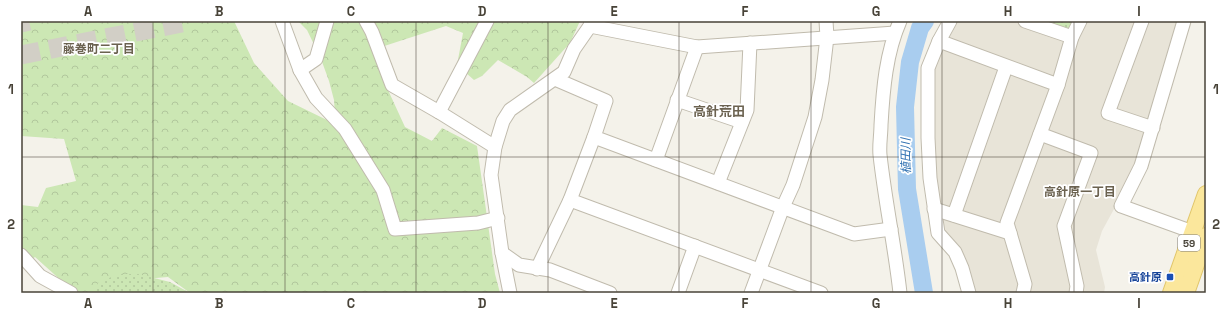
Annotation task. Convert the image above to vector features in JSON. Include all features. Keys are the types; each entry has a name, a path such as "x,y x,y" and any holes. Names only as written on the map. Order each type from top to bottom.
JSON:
{"main road":[{"name":"59","path":"1186,293 1206,194"},
{"name":"59","path":"1171,293 1199,234"}],"street":[{"path":"282,21 300,70 316,98 345,129 383,190 395,229 478,223 498,218"},
{"path":"300,70 316,59 327,21"},
{"path":"366,21 372,32 392,85 495,147"},
{"path":"439,112 487,21"},
{"path":"751,293 783,207 793,185 814,117 822,80 827,37 826,21"},
{"path":"950,21 939,41 928,68 928,138 930,178 938,233 955,252 962,268 969,293"},
{"path":"1025,21 1072,37"},
{"path":"1023,293 1025,284 1007,223 1058,85 1072,37 1080,21"},
{"path":"1142,21 1108,113 1153,128"},
{"path":"1184,21 1141,166 1120,206 1199,234"},
{"path":"510,293 502,253 491,175 495,147 503,121 510,110 564,72 574,50 591,23 697,47 827,37 898,27 889,54 884,87 880,153 900,293"},
{"path":"939,41 1058,85"},
{"path":"718,183 747,110 750,43"},
{"path":"656,160 697,47"},
{"path":"954,216 1006,67"},
{"path":"537,269 570,200 606,101 555,79"},
{"path":"677,100 742,122"},
{"path":"1040,134 1091,153 1064,226 1077,286 1076,293"},
{"path":"594,137 854,234 891,229"},
{"path":"570,200 822,293"},
{"path":"934,209 1010,233"},
{"path":"678,293 695,246"},
{"path":"502,253 519,265 550,270 610,293"},
{"path":"21,255 40,276 71,293"}],"shaded area":[{"path":"954,21 1012,21 1073,40 1083,21 1180,21 1137,167 1102,231 1096,250 1105,287 1104,293 974,293 941,230 936,197 932,109 935,68"}],"green space":[{"path":"21,21 234,21 254,63 288,101 329,121 335,115 334,100 329,81 321,59 307,30 298,21 580,21 570,43 534,83 527,77 498,60 482,76 474,80 457,65 463,33 446,26 372,50 405,127 432,141 442,128 477,146 495,274 500,293 190,293 168,277 120,281 92,293 75,293 35,257 21,267 21,205 38,207 46,188 76,181 64,139 21,136"},
{"path":"1038,21 1075,21 1073,27 1066,31"},
{"path":"118,274 138,274 170,282 190,293 93,293 98,283"}],"waterway":[{"name":"植田川","path":"924,293 907,189 905,107 910,62 920,28 925,21"}],"tunnel":[{"path":"21,23 29,21"},
{"path":"21,55 191,21"}],"place":[{"name":"高針原","path":"1170,277"}],"district":[{"name":"藤巻町二丁目","path":"99,49"},
{"name":"高針荒田","path":"719,111"},
{"name":"高針原一丁目","path":"1080,192"}]}
